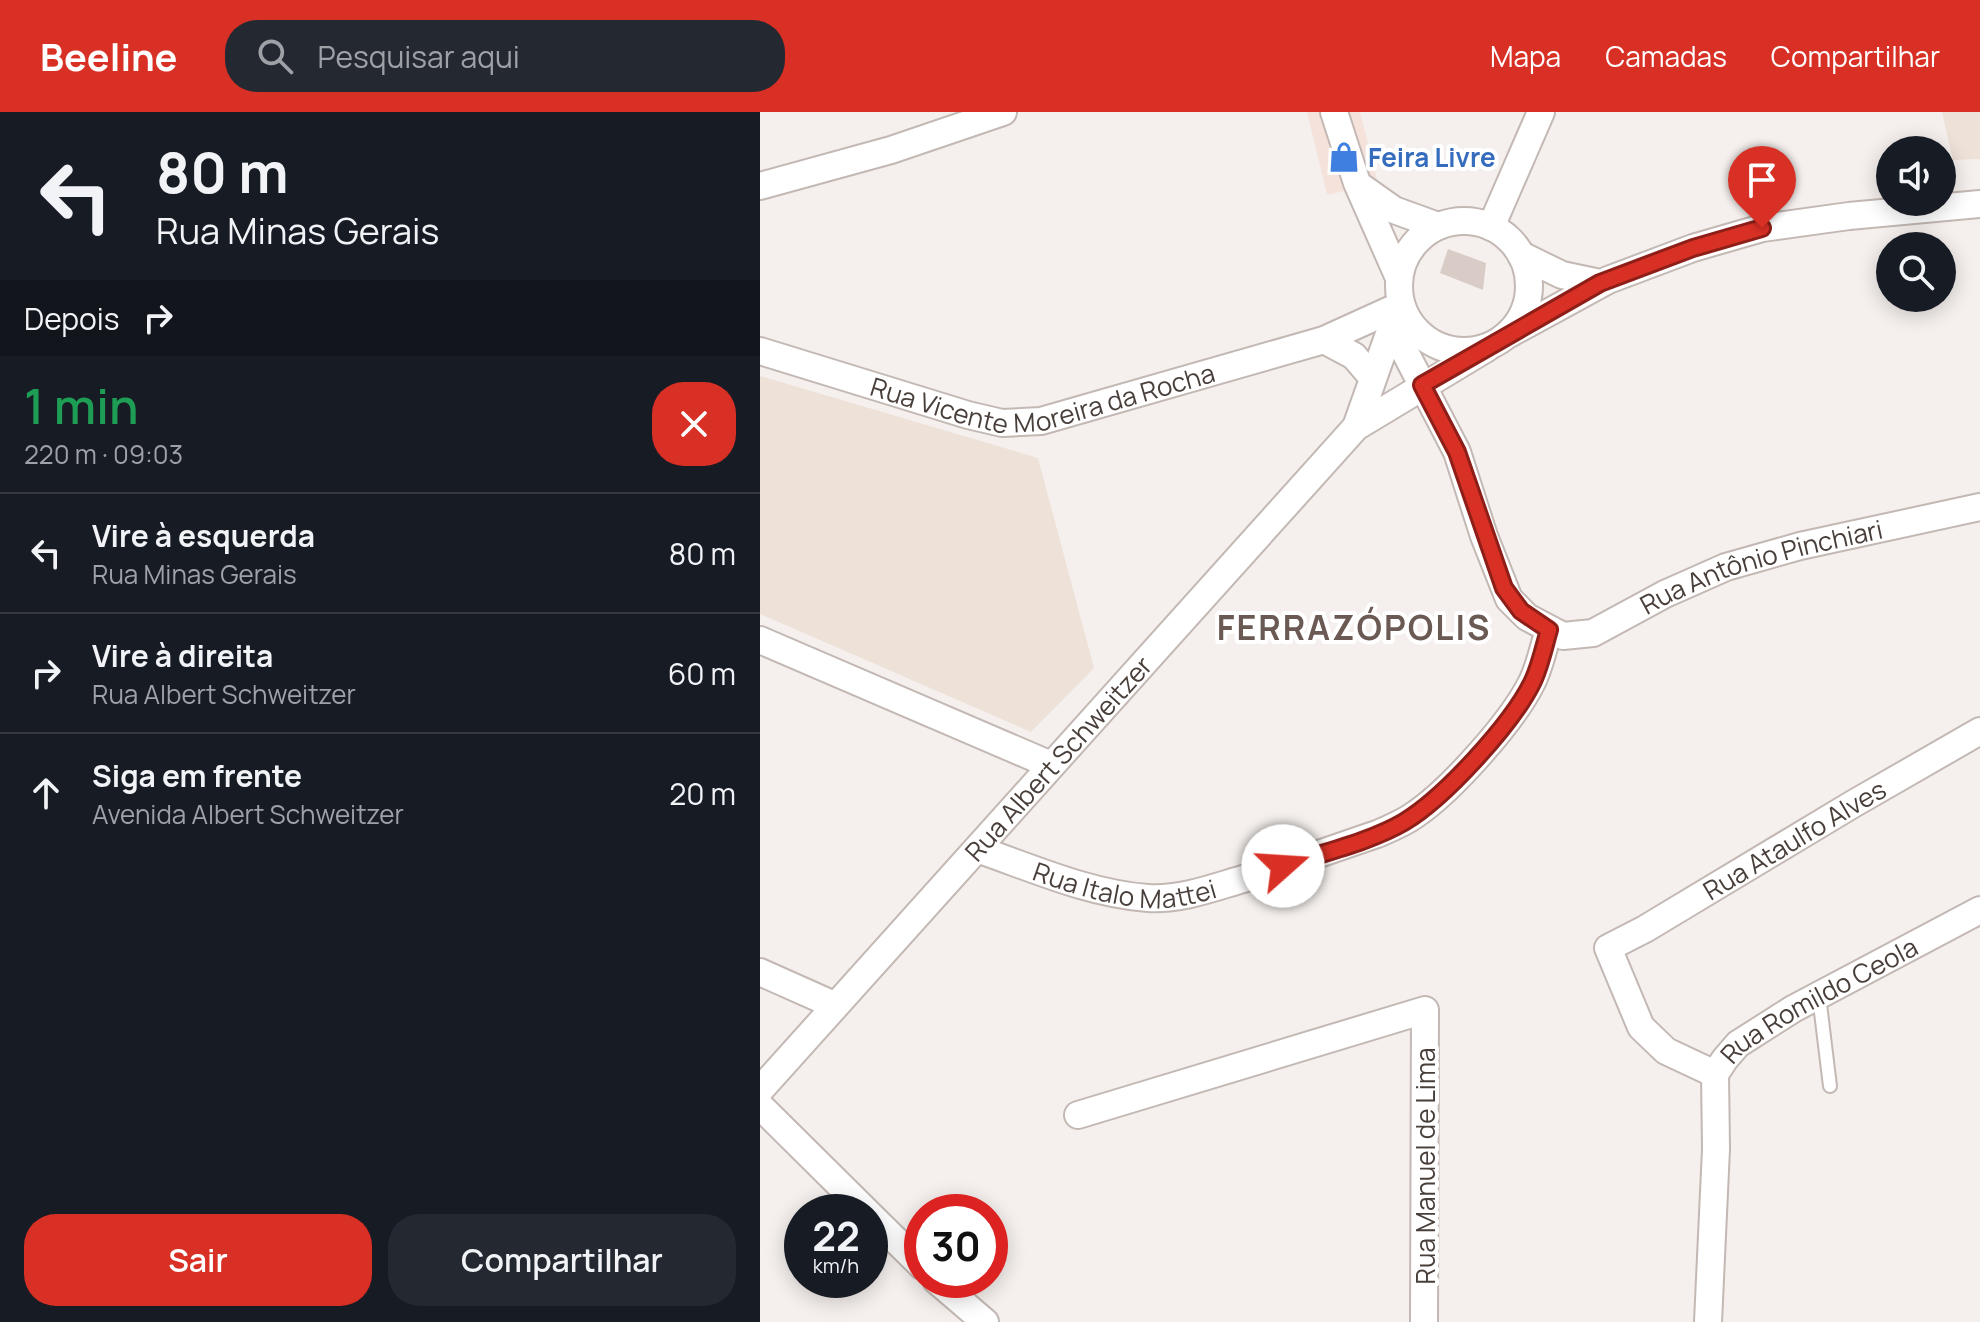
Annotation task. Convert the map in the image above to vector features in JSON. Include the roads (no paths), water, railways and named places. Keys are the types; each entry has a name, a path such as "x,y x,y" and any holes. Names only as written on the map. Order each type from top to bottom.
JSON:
{"street":[{"path":"760,186 891,150 1003,112"},
{"path":"1334,112 1357,183 1399,278"},
{"path":"1491,227 1541,112"},
{"path":"1357,183 1394,210 1438,226"},
{"name":"Rua Albert Schweitzer","path":"760,1090 1356,427 1422,385 1600,283 1693,248 1762,228 1849,216 1980,204"},
{"path":"1396,315 1442,348 1472,351 1498,341 1526,308 1528,272 1521,255 1503,234 1491,227 1465,220 1438,226 1416,241 1402,265 1396,315 1422,385 1457,452 1504,588 1521,611 1549,630"},
{"path":"1521,255 1562,275 1600,283"},
{"name":"Rua Albert Schweitzer","path":"1356,427 1396,315"},
{"name":"Rua Vicente Moreira da Rocha","path":"760,351 1002,423 1041,421 1324,340 1396,315"},
{"path":"1324,340 1354,356 1372,377"},
{"name":"Rua Antônio Pinchiari","path":"1549,630 1563,636 1593,633 1665,594 1726,567 1800,546 1980,507"},
{"name":"Rua Italo Mattei","path":"977,849 1074,882 1121,894 1168,898 1219,886 1377,834 1402,824 1419,812 1486,745 1522,700 1533,680 1549,630"},
{"path":"760,640 1051,765"},
{"name":"Rua Ataulfo Alves","path":"1715,1074 1666,1051 1641,1027 1608,948 1980,731"},
{"name":"Rua Romildo Ceola","path":"1708,1322 1716,1149 1715,1074 1738,1044 1819,996 1980,910"},
{"path":"760,972 834,1005"},
{"name":"Rua Manuel de Lima","path":"1078,1115 1425,1010 1424,1322"},
{"path":"760,1106 850,1194"},
{"path":"888,1232 904,1248"},
{"path":"957,1298 985,1322"}],"lane":[{"path":"1819,996 1830,1086"}],"place":[{"name":"Feira Livre","path":"1344,157"}],"district":[{"name":"FERRAZÓPOLIS","path":"1354,627"}]}
